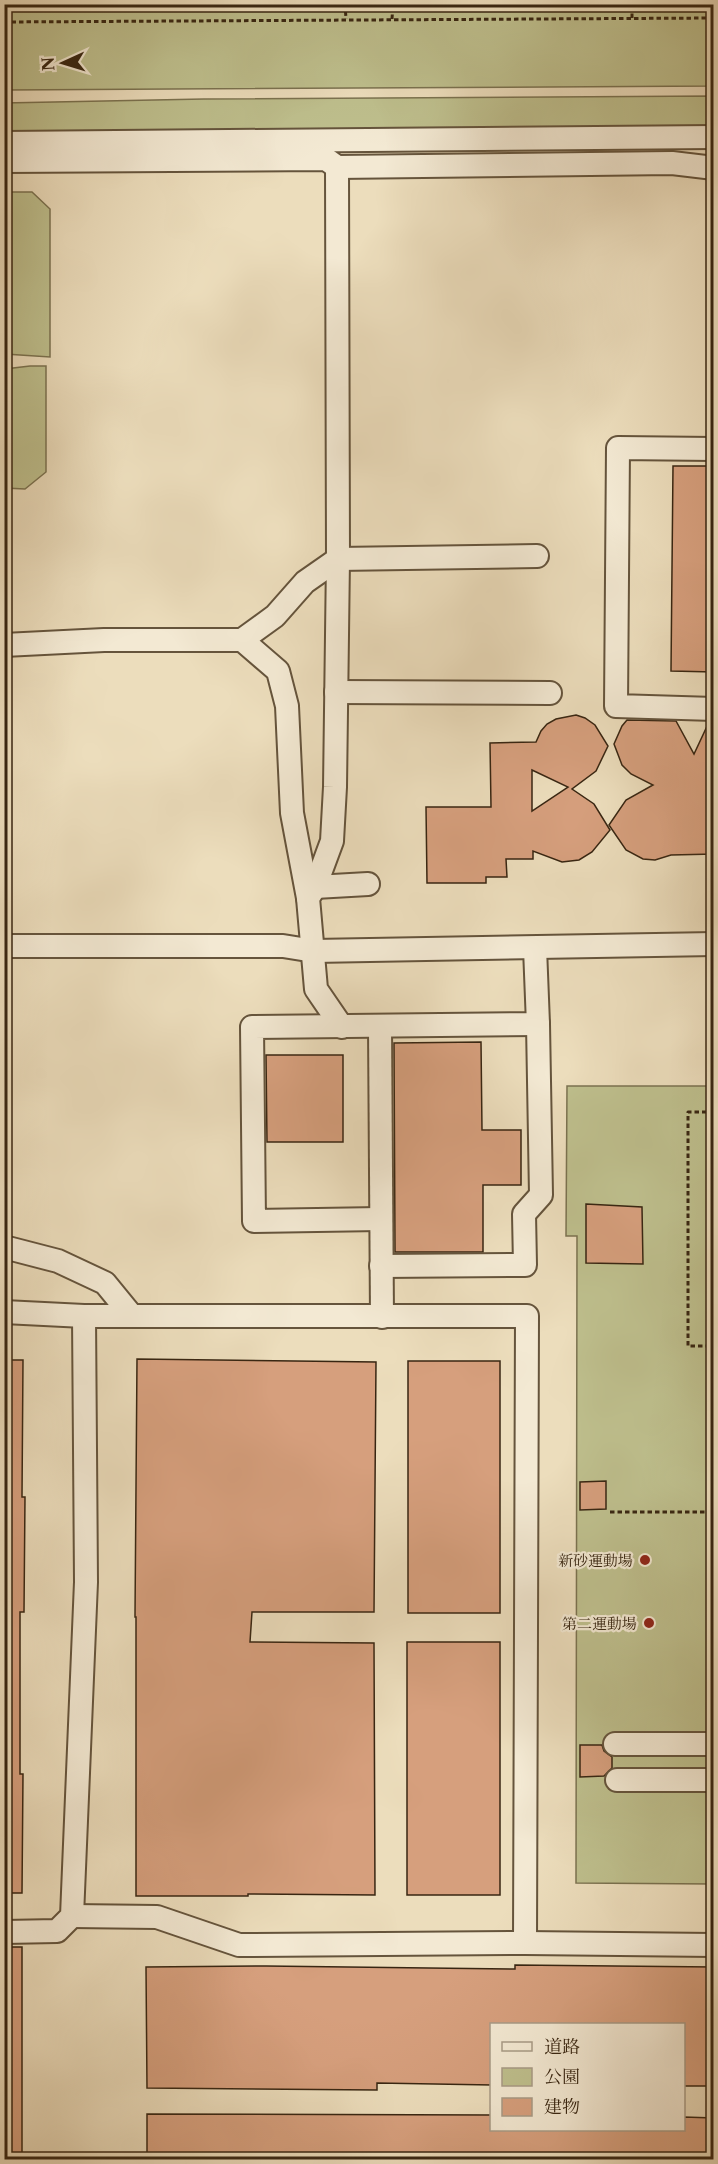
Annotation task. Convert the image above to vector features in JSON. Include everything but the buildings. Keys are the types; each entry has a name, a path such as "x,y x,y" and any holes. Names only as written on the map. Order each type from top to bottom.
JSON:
{"lane":[{"path":"4,142 714,137"},
{"path":"4,161 326,159 337,167 672,163 709,171"},
{"path":"312,892 332,842 335,787 338,559 337,167"},
{"path":"714,448 618,448 616,706 714,709"},
{"path":"4,645 104,640 242,640 275,616 305,582 338,559 537,556"},
{"path":"242,640 278,671 286,706 292,813 312,892 316,989 342,1027"},
{"path":"336,692 550,693"},
{"path":"312,892 368,884"},
{"path":"4,946 283,946 314,951 714,944"},
{"path":"381,1266 525,1265 524,1214 541,1195 535,948"},
{"path":"380,1219 254,1221 252,1027 538,1024"},
{"path":"380,1026 382,1317"},
{"path":"4,1247 58,1261 105,1283 132,1316"},
{"path":"4,1312 84,1316 527,1316 525,1943"},
{"path":"4,1932 57,1931 72,1916 86,1582 84,1316"},
{"path":"615,1744 714,1744"},
{"path":"666,1744 667,1780"},
{"path":"617,1780 714,1780"},
{"path":"72,1916 157,1917 239,1945 525,1943 714,1945"}],"path":[{"path":"345,4 346,19"},
{"path":"392,19 393,4"},
{"path":"632,4 632,18"},
{"path":"4,22 714,18"},
{"path":"714,1112 688,1112 688,1346 714,1346"},
{"path":"610,1512 714,1512"}],"green space":[{"path":"4,5 713,5 713,86 5,90"},
{"path":"713,96 714,128 5,132 4,103 204,99"},
{"path":"4,192 32,192 50,209 50,357 5,354"},
{"path":"46,366 46,472 25,489 5,488 5,369"},
{"name":"新砂運動場","path":"567,1086 713,1086 713,1884 576,1883 577,1236 566,1236"}],"place":[{"name":"新砂運動場","path":"645,1560"},
{"name":"第二運動場","path":"649,1623"}]}
